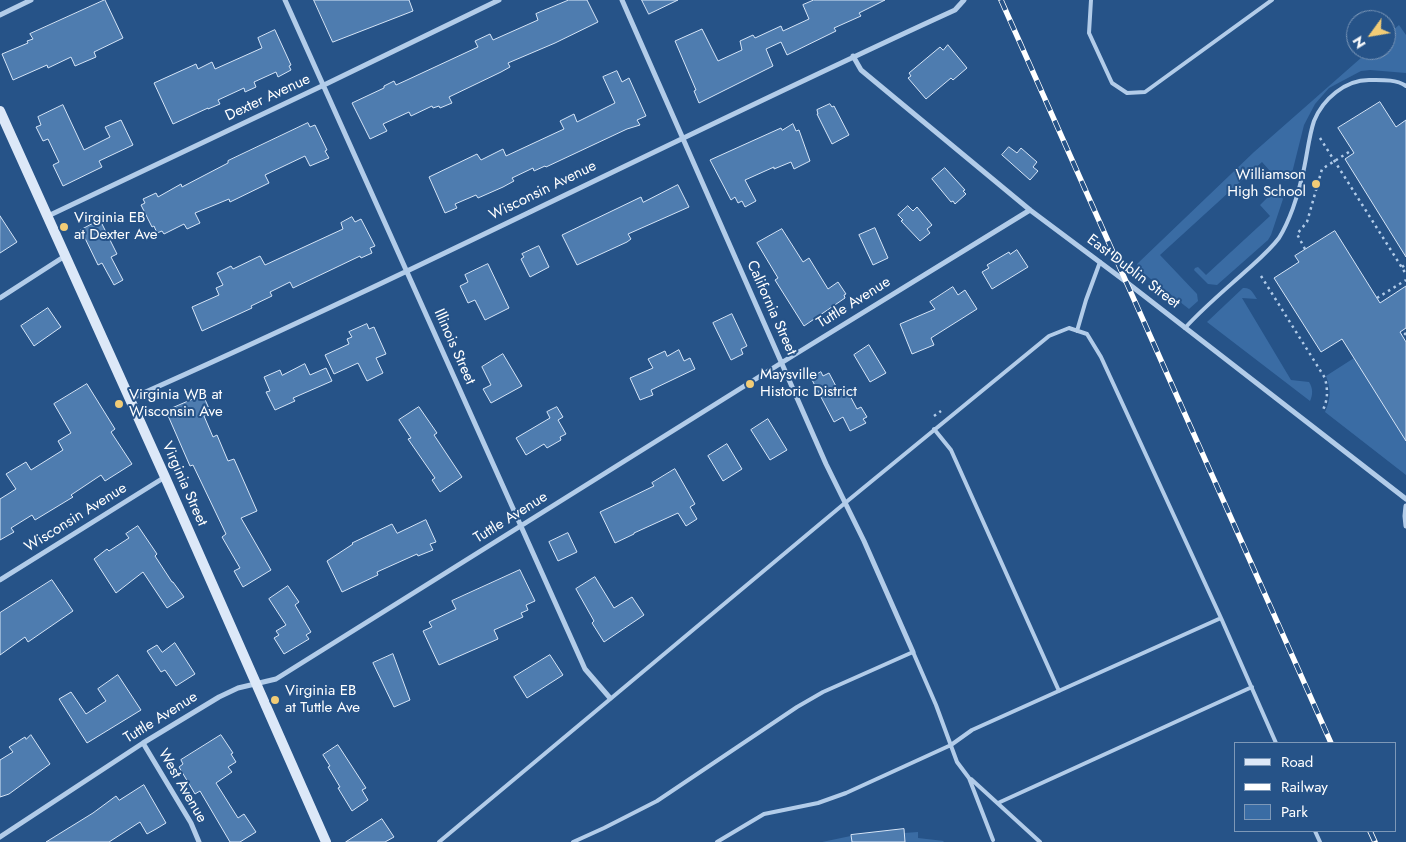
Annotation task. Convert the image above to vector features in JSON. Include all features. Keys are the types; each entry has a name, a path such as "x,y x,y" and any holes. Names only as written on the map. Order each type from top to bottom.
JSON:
{"street":[{"path":"0,15 30,0"},
{"name":"Illinois Street","path":"285,0 585,669 610,698"},
{"name":"Dexter Avenue","path":"47,216 499,0"},
{"name":"California Street","path":"622,0 826,464 864,542 913,652"},
{"name":"Wisconsin Avenue","path":"130,400 271,337 853,56 956,10 964,0"},
{"name":"East Dublin Street","path":"853,56 861,70 1030,210 1406,499"},
{"name":"Virginia Street","path":"0,111 326,842"},
{"name":"Tuttle Avenue","path":"0,837 143,743 219,697 238,688 276,679 1030,210"},
{"path":"0,298 65,256"},
{"name":"Wisconsin Avenue","path":"0,580 164,477"},
{"path":"1406,506 1404,516 1406,526"},
{"name":"West Avenue","path":"143,743 191,823 199,842"}],"lane":[{"path":"1091,0 1089,33 1112,83 1127,93 1145,92 1272,0"},
{"path":"1185,328 1266,254 1279,237 1292,209 1302,178 1315,120 1325,103 1339,89 1360,80 1384,80 1406,86"},
{"path":"1077,331 1100,262"},
{"path":"439,842 934,429 1049,336 1069,328 1086,334 1101,357 1221,618 1276,742"},
{"path":"934,429 950,450 1059,691"},
{"path":"717,842 764,814 818,804 840,796 951,745 972,730 1221,618"},
{"path":"573,842 656,801 797,707 823,692 913,652 936,705 957,762 969,778 998,802 1040,842"},
{"path":"998,802 1252,687"},
{"path":"969,778 993,840"}],"path":[{"path":"1320,138 1406,274"},
{"path":"1305,249 1297,234 1307,222 1322,169 1352,150"},
{"path":"1402,267 1406,264"},
{"path":"1261,276 1325,378 1328,393 1322,412"},
{"path":"1377,298 1406,280"},
{"path":"1406,333 1404,335 1406,338"}],"green space":[{"path":"1399,25 1406,35 1406,73 1361,71 1329,88 1315,104 1304,125 1291,177 1288,181 1277,179 1262,162 1160,255 1197,294 1198,301 1189,309 1138,269 1137,264 1254,152 1359,60 1396,60 1396,28"},
{"path":"1272,193 1281,196 1283,199 1268,240 1217,285 1208,284 1194,270 1195,268 1198,267 1206,275 1270,216 1260,205"},
{"path":"1243,288 1250,289 1257,299 1242,298 1291,380 1309,382 1312,392 1310,401 1207,322"},
{"path":"1354,358 1406,441 1406,475 1325,412 1330,394 1326,376"},
{"path":"904,829 904,833 918,832 918,838 944,841 822,842 865,833"}],"building":[{"path":"105,0 123,38 94,52 96,57 75,66 71,57 48,68 47,65 13,80 2,54 28,43 27,41 33,39 30,34"},
{"path":"314,0 409,0 413,11 333,42"},
{"path":"569,0 587,0 598,22 508,63 510,67 449,97 452,103 440,108 439,106 433,108 432,106 411,116 409,112 383,124 387,131 370,139 352,103 384,88 384,86 394,81 396,85 478,47 475,41 490,34 493,40 538,20 536,14"},
{"path":"642,0 678,0 649,14"},
{"path":"814,0 885,0 859,13 861,16 834,28 836,31 787,55 781,42 766,49 773,66 699,103 694,91 696,90 675,41 702,29 718,61 742,50 740,41 753,35 755,38 781,26 783,31 809,19 803,5"},
{"path":"275,30 291,65 289,66 291,70 278,77 276,72 254,82 256,87 245,92 244,88 218,100 220,104 173,124 154,83 196,64 198,69 212,62 215,69 262,48 258,38"},
{"path":"948,45 967,68 953,80 951,78 926,99 908,78 911,76 909,73 940,47 943,50"},
{"path":"617,71 622,82 629,78 646,116 637,120 640,125 627,129 546,167 534,171 533,168 512,178 514,181 503,187 478,198 476,195 455,204 457,208 445,213 429,177 477,154 481,160 503,149 506,156 564,129 560,121 574,114 577,122 615,103 603,77"},
{"path":"1380,102 1396,127 1406,120 1406,257 1345,159 1354,153 1338,128"},
{"path":"830,104 832,107 834,106 849,135 832,144 817,114 817,110"},
{"path":"63,105 84,150 110,137 105,127 121,120 133,145 99,161 102,167 63,186 53,165 59,162 48,139 43,141 36,127 41,125 38,117"},
{"path":"308,123 310,127 315,125 329,158 310,166 305,156 265,175 269,183 230,202 229,199 195,213 200,223 187,229 184,224 164,234 162,231 157,233 154,226 152,227 141,205 145,203 143,199 156,193 158,197 181,184 182,187 228,163 228,161"},
{"path":"793,124 796,131 799,130 810,161 794,169 791,162 774,169 774,167 745,180 756,201 745,207 742,201 738,203 735,197 731,200 710,160"},
{"path":"1009,147 1017,153 1021,148 1037,162 1033,167 1038,171 1030,180 1002,155"},
{"path":"945,168 965,190 963,191 966,194 955,204 953,201 951,202 932,179"},
{"path":"678,185 689,207 628,234 631,239 627,242 577,265 562,235 641,197 643,202"},
{"path":"908,206 913,211 917,207 932,225 927,229 930,233 920,241 901,221 903,220 898,215"},
{"path":"0,216 17,242 0,253"},
{"path":"352,217 355,222 361,219 375,246 370,248 372,253 361,258 360,256 293,288 290,282 270,292 272,296 251,306 252,308 202,331 192,307 219,295 216,288 223,285 217,273 231,266 233,269 260,256 265,265 343,229 341,223"},
{"path":"100,220 117,254 111,257 123,280 114,285 102,263 98,265 81,230"},
{"path":"875,228 888,258 873,265 859,235"},
{"path":"782,229 803,262 809,258 828,289 838,282 846,294 844,295 845,298 804,326 775,280 778,278 757,243"},
{"path":"1335,231 1380,303 1406,286 1406,328 1400,332 1406,342 1406,441 1342,339 1321,352 1274,278 1299,262 1295,256"},
{"path":"539,246 549,267 530,277 521,259 524,257 522,254"},
{"path":"1017,250 1028,267 992,289 982,272 989,268 987,265 1009,252 1010,254"},
{"path":"488,264 509,308 485,320 475,300 468,303 460,286 468,282 465,275"},
{"path":"953,287 958,295 965,290 977,309 931,338 934,345 912,354 900,324 935,309 930,302"},
{"path":"48,308 61,327 34,346 21,326"},
{"path":"732,314 747,346 741,349 743,354 731,360 713,323"},
{"path":"367,324 369,329 374,327 386,354 376,358 383,373 367,381 358,363 334,374 325,355 349,344 347,339 352,337 349,332"},
{"path":"869,345 886,373 870,382 854,355"},
{"path":"679,350 684,361 690,358 695,369 651,390 653,395 640,400 630,378 653,368 648,359 665,351 667,356"},
{"path":"503,354 522,386 491,403 483,389 491,385 482,367"},
{"path":"305,364 310,375 326,368 332,381 293,398 295,401 275,410 266,392 270,391 264,377 280,370 282,375"},
{"path":"821,372 823,376 829,373 839,392 846,388 857,409 861,407 867,417 863,419 866,423 850,431 843,417 834,422 811,378"},
{"path":"87,384 115,429 111,432 132,464 105,481 101,475 71,495 73,497 35,520 32,515 11,528 14,532 0,540 0,499 16,489 6,474 26,462 31,470 63,450 58,441 71,433 54,404"},
{"path":"203,395 211,413 204,416 213,437 217,435 228,461 234,459 257,511 241,518 271,570 243,587 234,571 240,568 222,537 226,534 193,465 190,466 166,411"},
{"path":"419,407 437,433 434,435 462,477 440,492 432,480 435,478 408,439 411,438 399,420"},
{"path":"557,407 563,417 558,420 566,434 560,437 561,440 547,448 544,444 526,455 516,438 550,418 547,412"},
{"path":"768,419 787,450 770,460 751,430"},
{"path":"727,444 742,469 723,481 708,456"},
{"path":"675,469 695,504 690,507 697,519 686,526 678,513 615,543 600,512 654,486 652,483"},
{"path":"426,520 436,542 430,544 433,550 418,556 417,554 377,572 378,575 342,592 327,561 352,543 392,524 397,533"},
{"path":"138,526 157,554 155,556 184,597 167,608 143,572 116,593 94,559 107,549 109,551 129,538 126,534"},
{"path":"568,533 577,552 558,561 549,542"},
{"path":"520,570 535,601 526,605 528,610 521,613 523,617 494,630 498,639 439,665 423,631 432,627 429,622 456,609 452,601"},
{"path":"595,577 614,608 632,597 644,615 604,642 592,623 594,621 576,589"},
{"path":"52,580 73,611 28,642 25,637 0,655 0,613"},
{"path":"288,586 299,602 295,605 311,632 306,635 309,639 284,654 274,638 279,635 276,631 286,625 269,599"},
{"path":"175,643 195,674 176,686 165,670 161,672 147,651 157,645 162,652"},
{"path":"393,654 410,700 394,707 373,663"},
{"path":"550,655 563,675 527,698 514,677"},
{"path":"118,675 141,710 87,743 59,699 71,692 86,714 106,701 98,689"},
{"path":"31,735 50,764 9,794 0,797 0,760 13,752 9,747"},
{"path":"221,735 233,753 231,754 236,762 228,767 232,772 216,783 238,818 244,814 256,832 240,842 230,842 200,791 195,794 179,767 183,764 181,760"},
{"path":"338,745 366,788 362,790 368,800 352,811 338,788 340,787 323,755"},
{"path":"144,785 166,823 156,829 147,834 140,822 109,842 46,842 93,813 116,796 119,800"},
{"path":"382,819 394,837 385,842 346,842"},
{"path":"904,829 905,842 852,842 851,835"}],"railway":[{"path":"1001,0 1331,742"},
{"path":"1370,832 1375,842"}],"place":[{"name":"Williamson High School","path":"1316,184"},
{"name":"Virginia EB at Dexter Ave","path":"64,227"},
{"name":"Maysville Historic District","path":"750,384"},
{"name":"Virginia WB at Wisconsin Ave","path":"119,404"},
{"name":"Virginia EB at Tuttle Ave","path":"275,700"}]}
